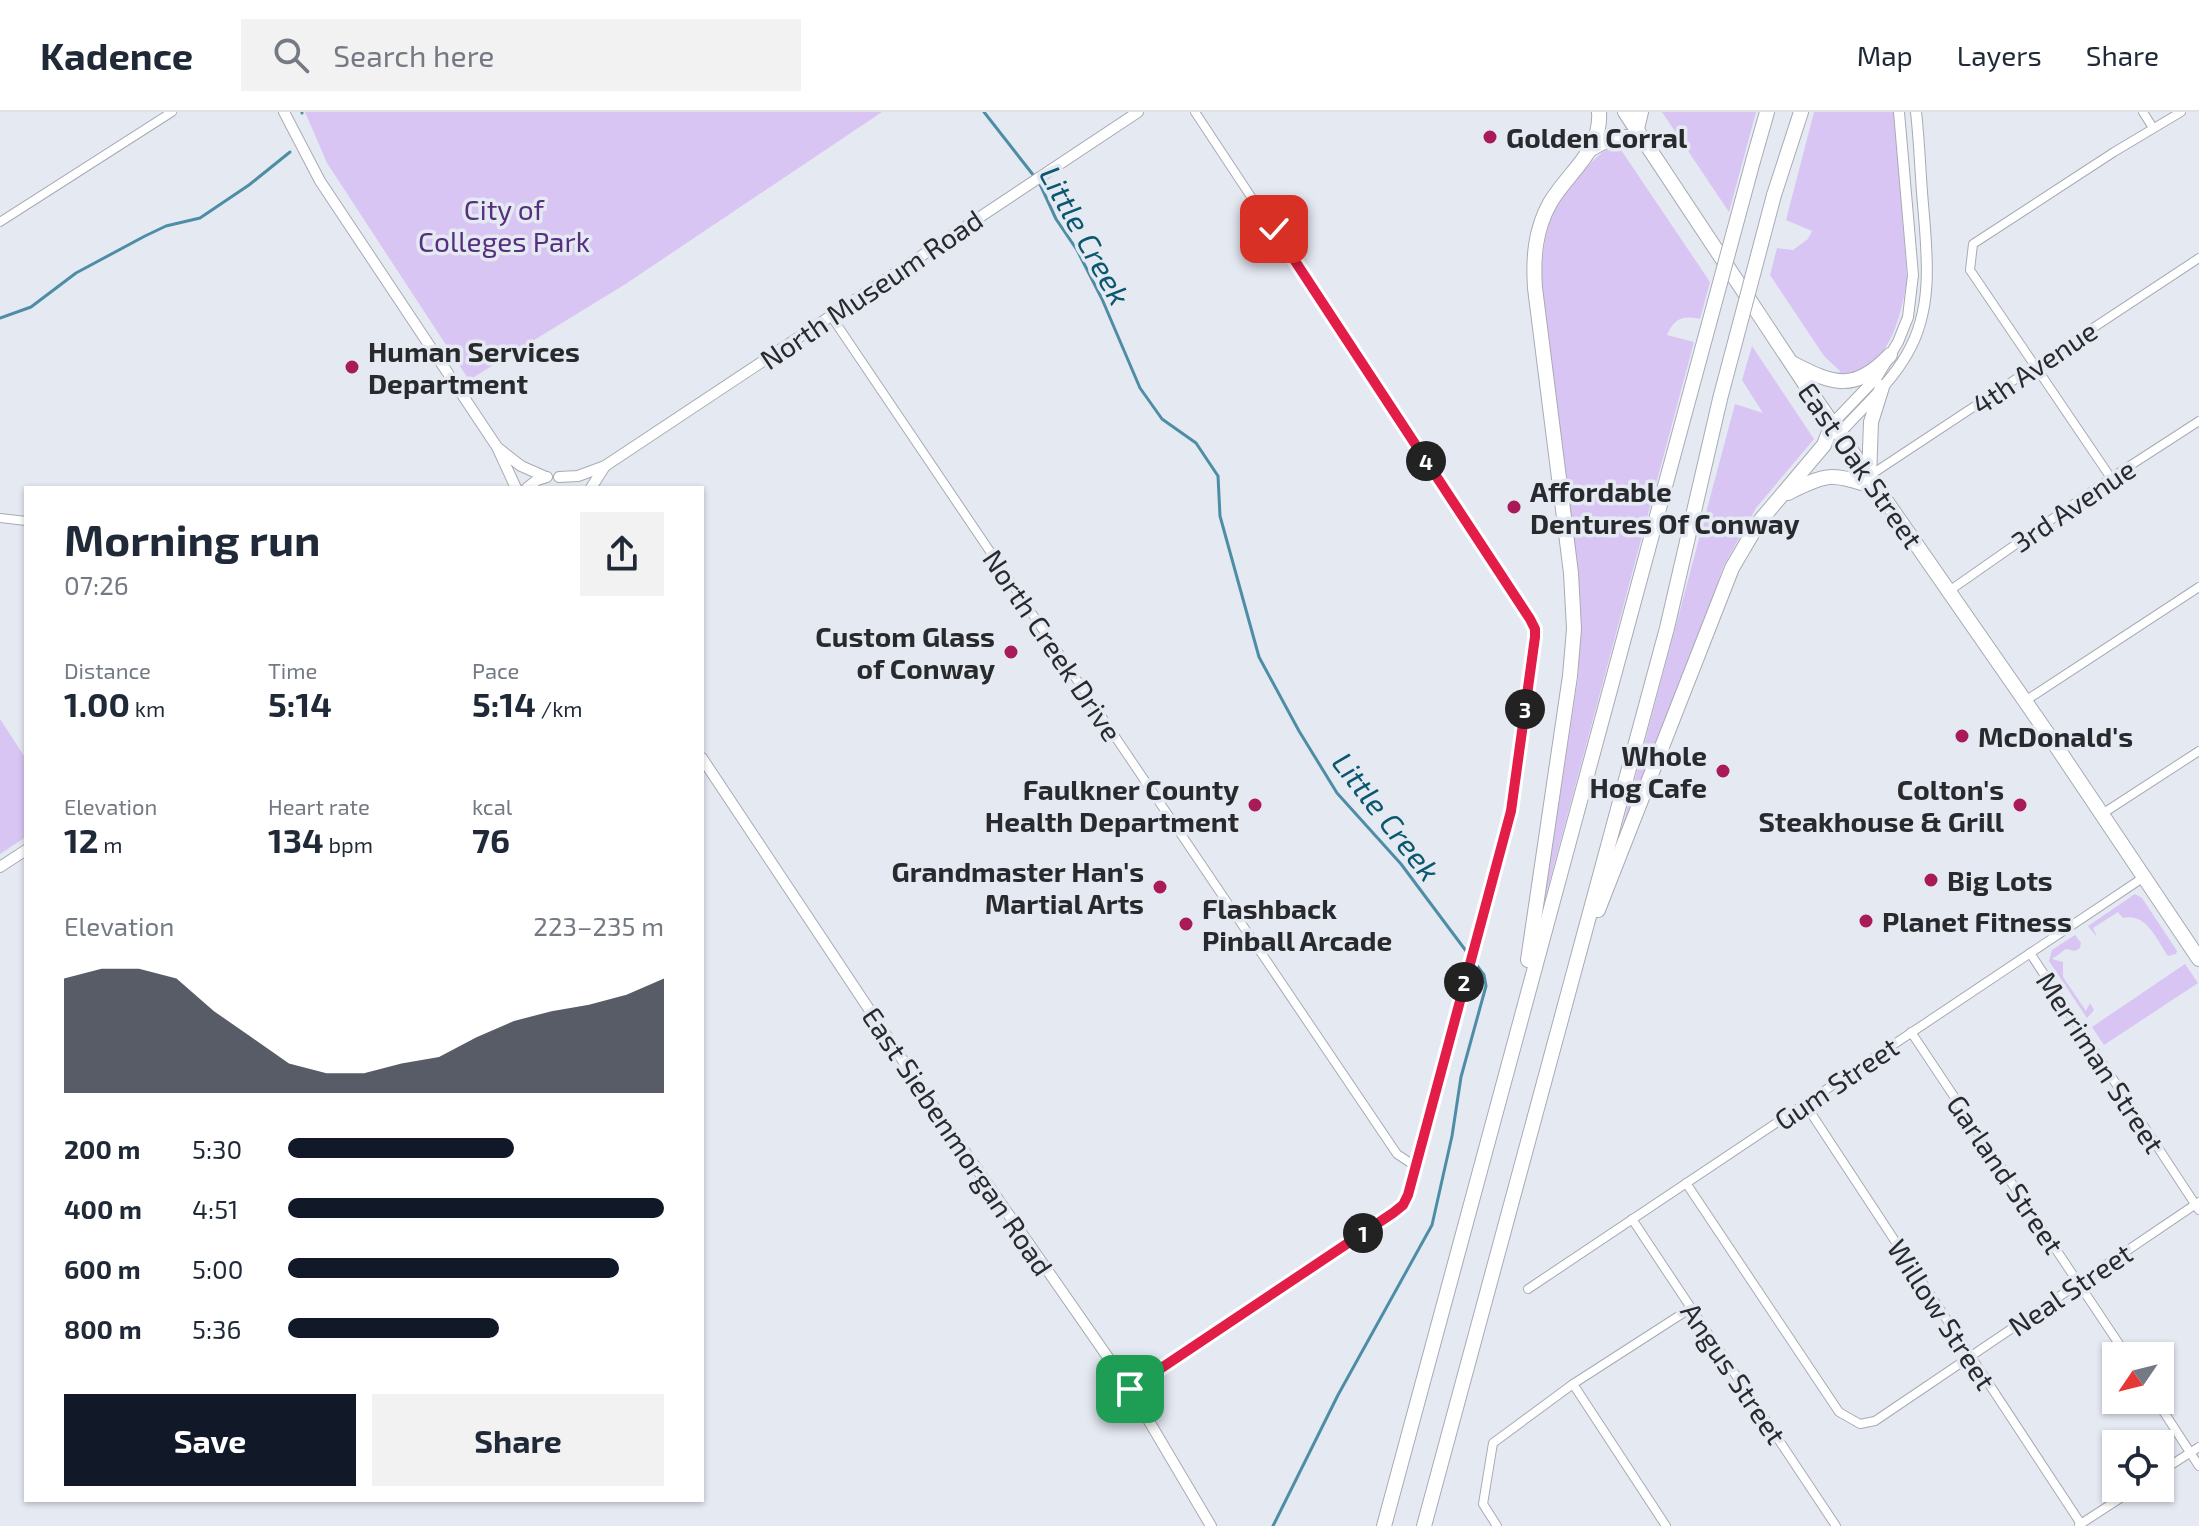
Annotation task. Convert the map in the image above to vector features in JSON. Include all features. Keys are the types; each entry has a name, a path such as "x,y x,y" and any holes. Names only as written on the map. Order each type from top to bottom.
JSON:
{"highway":[{"path":"1519,1026 1573,641 1569,553 1535,288 1534,258 1538,235 1549,205 1591,150 1598,134 1599,112"},
{"name":"East Oak Street","path":"1625,112 1790,362 2199,959"},
{"path":"1591,150 1614,138 1640,134 1641,112"},
{"path":"1384,1526 1767,112"},
{"path":"1424,1526 1667,628 1720,399 1774,195 1801,112"},
{"path":"1790,362 1837,382 1851,382 1877,369 1890,355"},
{"path":"1780,497 1814,479 1829,476 1873,482 1871,422 1882,387"},
{"path":"1570,982 1724,586 1744,543 1836,429"}],"street":[{"path":"0,222 172,112"},
{"path":"285,112 320,181 497,447 515,486"},
{"name":"North Museum Road","path":"546,477 578,476 605,466 1138,112"},
{"path":"1130,1389 1403,1205 1511,811 1535,629 1195,112"},
{"path":"1836,429 1877,377 1908,317 1913,284 1899,112"},
{"path":"1836,429 1882,387 1907,354 1915,338 1927,292 1927,251 1916,112"},
{"path":"2143,112 2153,128"},
{"path":"2111,478 1970,270 1973,244 2181,112"},
{"name":"4th Avenue","path":"1873,482 2035,367 2199,258"},
{"name":"North Creek Drive","path":"831,316 1397,1154 1415,1166"},
{"name":"3rd Avenue","path":"1949,591 2199,421"},
{"path":"497,447 521,466 546,477"},
{"name":"North Museum Road","path":"592,486 605,466"},
{"path":"530,486 546,477"},
{"path":"559,477 574,486"},
{"path":"0,518 24,521"},
{"path":"2025,701 2199,587"},
{"path":"2102,814 2199,751"},
{"name":"East Siebenmorgan Road","path":"704,761 931,1103 1130,1389 1211,1526"},
{"path":"0,867 24,851"},
{"name":"Gum Street","path":"1528,1289 2144,877"},
{"name":"Merriman Street","path":"2030,953 2198,1205"},
{"name":"Garland Street","path":"1911,1032 2118,1342"},
{"name":"Willow Street","path":"1805,1104 2079,1525"},
{"name":"Neal Street","path":"1686,1183 1839,1412 1860,1424 1875,1421 2198,1205"},
{"name":"Angus Street","path":"1632,1219 1836,1526"},
{"path":"1497,1526 1483,1504 1493,1443 1573,1384 1691,1308"},
{"path":"1573,1384 1666,1526"},
{"path":"2165,1414 2199,1466"},
{"path":"2174,1463 2199,1447"},
{"path":"2079,1525 2114,1502"}],"green space":[{"name":"City of Colleges Park","path":"305,112 882,112 624,285 469,380 327,163"},
{"path":"1662,112 1756,112 1729,212"},
{"path":"1814,112 1895,112 1907,280 1895,328 1884,349 1868,366 1839,379 1840,371 1824,356 1770,275 1777,248 1793,250 1808,239 1812,231 1786,220"},
{"path":"1617,144 1710,282 1700,319 1679,320 1667,335 1694,342 1543,906 1578,679 1581,606 1541,285 1542,268 1546,237 1562,198 1595,159"},
{"path":"1752,346 1814,439 1756,508 1723,567 1692,657 1619,839 1735,404 1763,413 1742,380"},
{"path":"0,719 24,756 24,838 0,854"},
{"path":"2135,894 2142,898 2177,951 2176,954 2168,956 2145,923 2123,918 2118,912 2093,928 2097,937 2088,926"},
{"path":"2075,935 2081,943 2080,948 2075,951 2066,949 2052,959 2063,962 2063,977 2086,1011 2090,1003 2094,1010 2087,1018 2049,961 2052,950"},
{"path":"2185,964 2198,983 2104,1045 2092,1027"}],"waterway":[{"name":"Little Creek","path":"984,112 1034,176"},
{"path":"0,318 31,307 76,273 145,236 166,226 200,218 290,152"},
{"name":"Little Creek","path":"1039,182 1056,219 1077,250 1102,299 1140,388 1162,419 1196,443 1218,476 1220,516 1259,657 1299,731 1337,793 1401,864 1484,975 1486,986 1461,1077 1452,1136 1432,1225 1338,1395 1273,1526"}],"place":[{"name":"Golden Corral","path":"1490,137"},
{"name":"Human Services Department","path":"352,367"},
{"name":"Affordable Dentures Of Conway","path":"1514,507"},
{"name":"Custom Glass of Conway","path":"1011,652"},
{"name":"McDonald's","path":"1962,736"},
{"name":"Whole Hog Cafe","path":"1723,771"},
{"name":"Faulkner County Health Department","path":"1255,805"},
{"name":"Colton's Steakhouse & Grill","path":"2020,805"},
{"name":"Big Lots","path":"1931,880"},
{"name":"Grandmaster Han's Martial Arts","path":"1160,887"},
{"name":"Planet Fitness","path":"1866,921"},
{"name":"Flashback Pinball Arcade","path":"1186,924"}],"route":[{"path":"1130,1389 1403,1205 1511,811 1535,637 1530,619 1274,229"}]}
